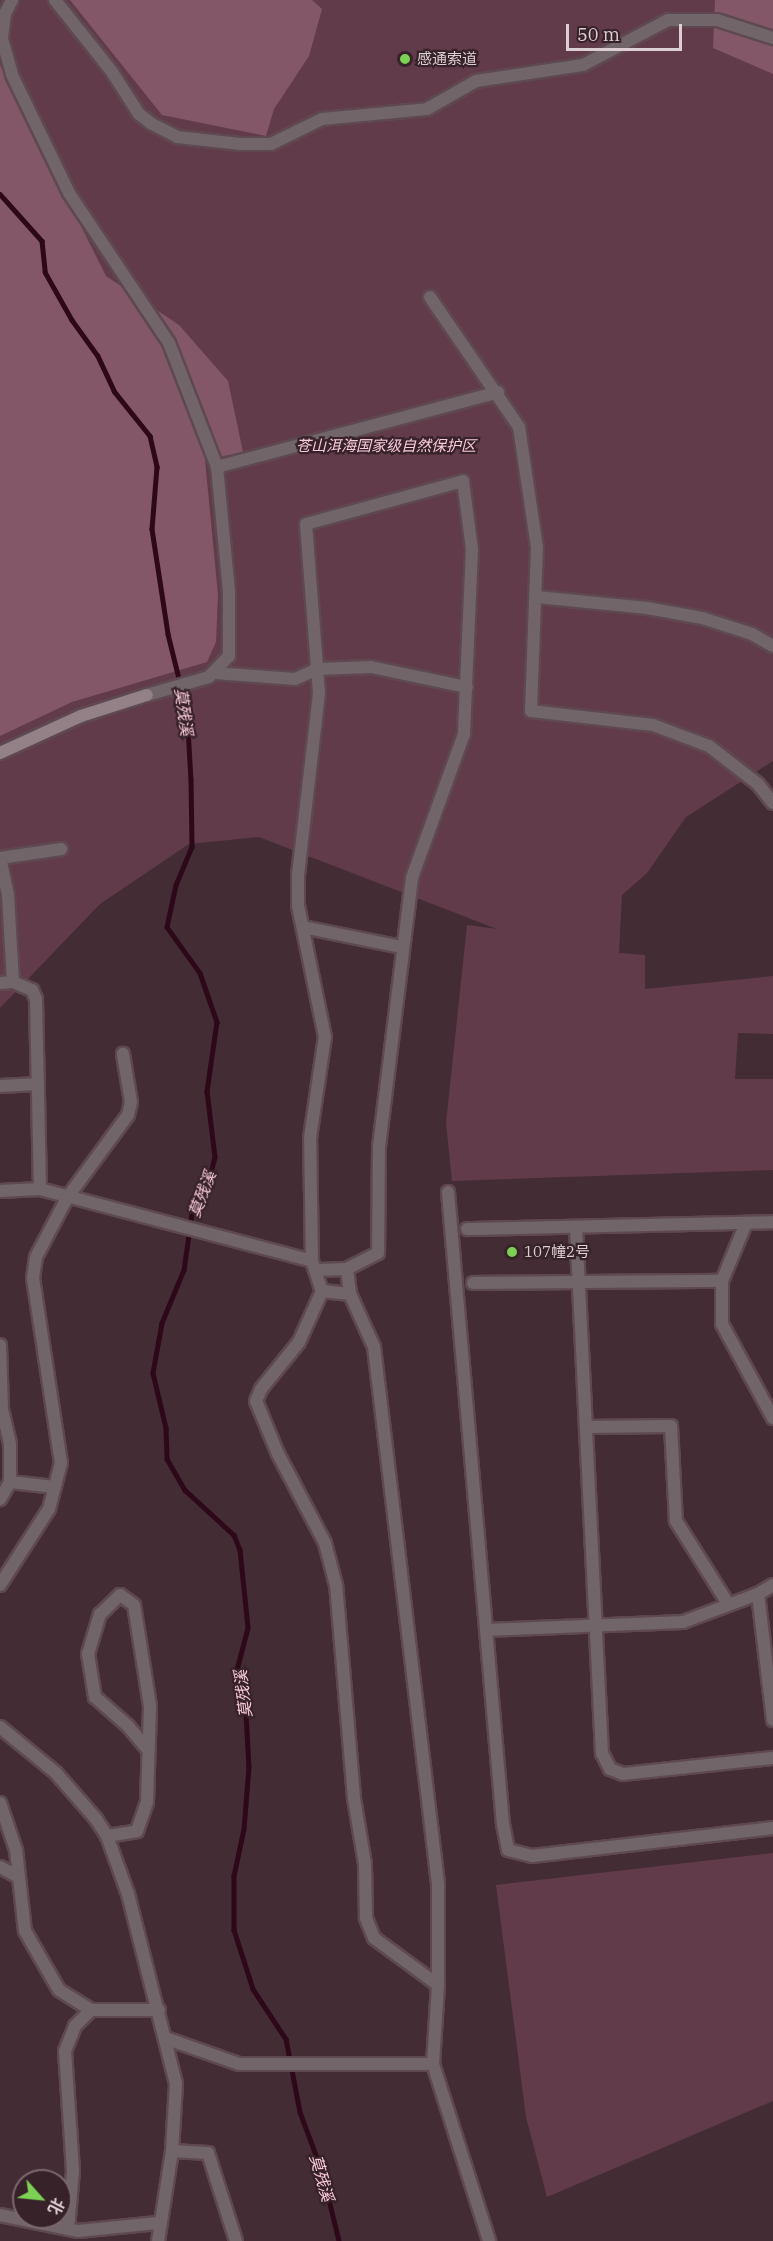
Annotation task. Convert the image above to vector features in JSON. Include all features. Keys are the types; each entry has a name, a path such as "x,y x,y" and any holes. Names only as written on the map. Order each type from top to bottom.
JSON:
{"street":[{"path":"12,0 5,14 2,39 12,75 69,193 169,343 217,467 232,634 229,656 212,675"},
{"path":"55,0 112,72 139,114 152,124 177,137 241,144 272,144 322,119 427,109 476,81 583,65 668,20 717,20 773,38"},
{"path":"430,297 498,392 519,427 529,475 537,547 537,597 531,711 653,725 709,746 758,784 773,803"},
{"path":"217,467 498,392"},
{"path":"0,1191 40,1189 67,1198 200,1231 315,1266 347,1269 378,1253 379,1146 401,947 412,878 464,734 472,549 463,481 306,524 319,693 297,875 303,927 325,1037 310,1138 315,1266 322,1291 299,1342 261,1389 256,1401 278,1454 325,1543 336,1585 354,1798 365,1864 366,1917 374,1938 438,1985"},
{"path":"537,597 647,608 702,618 752,634 773,646"},
{"path":"0,753 81,716 212,675 295,679 317,669 371,667 467,687"},
{"path":"40,1189 36,999 32,990 6,983 8,895 0,858 61,849"},
{"path":"303,927 401,947"},
{"path":"0,1585 39,1529 56,1487 60,1463 33,1278 42,1242 67,1198 128,1116 131,1102 123,1054"},
{"path":"0,1086 38,1084"},
{"path":"448,1192 506,1844 512,1853 543,1855 773,1827"},
{"path":"467,1229 773,1222"},
{"path":"747,1223 722,1281 722,1324 773,1418"},
{"path":"576,1227 602,1754 610,1769 623,1774 773,1758"},
{"path":"347,1269 350,1294 374,1347 438,1884 438,1985 433,2064 489,2241"},
{"path":"473,1282 722,1281"},
{"path":"322,1291 350,1294"},
{"path":"0,1345 2,1409 10,1444 10,1482 0,1499"},
{"path":"586,1427 671,1426 676,1521 729,1605"},
{"path":"10,1482 56,1487"},
{"path":"486,1630 596,1623 683,1622 758,1594 773,1585"},
{"path":"758,1594 773,1720"},
{"path":"107,1836 137,1831 147,1802 150,1706 134,1605 120,1595 100,1614 87,1654 95,1697 128,1725 148,1750"},
{"path":"0,1727 56,1773 107,1836 128,1894 176,2084 172,2151 158,2223 158,2241"},
{"path":"0,1803 16,1850 25,1931 58,1990 91,2010 159,2010"},
{"path":"0,1867 19,1877"},
{"path":"72,2183 65,2051 75,2026 91,2010"},
{"path":"165,2038 239,2064 433,2064"},
{"path":"172,2151 208,2153 236,2241"},
{"path":"72,2229 158,2223"}],"green space":[{"name":"苍山洱海国家级自然保护区","path":"0,0 773,0 773,761 686,817 647,873 622,895 619,953 645,955 645,989 773,976 773,1034 738,1033 735,1079 773,1079 773,1170 452,1181 446,1123 467,925 497,929 259,837 189,844 100,904 0,1008"},
{"path":"773,1853 773,2101 547,2197 526,2117 496,1885"}],"shaded area":[{"path":"70,0 312,0 322,9 309,56 274,109 266,136 162,115"},
{"path":"715,0 773,0 773,74 713,48"},
{"path":"0,65 106,276 179,325 228,381 243,452 205,460 218,595 216,642 207,662 72,702 0,736"}],"waterway":[{"name":"莫残溪","path":"0,194 42,241 45,272 72,320 98,356 114,391 150,436 157,467 152,529 168,634 187,711 191,780 192,847 176,885 167,927 200,973 217,1022 207,1091 215,1157 207,1188 193,1207 184,1270 162,1323 153,1373 166,1428 167,1459 185,1490 234,1535 240,1550 248,1628 237,1670 245,1696 249,1767 244,1829 234,1876 234,1930 253,1989 286,2039 300,2112 322,2171 339,2241"}],"place":[{"name":"感通索道","path":"405,59"},
{"name":"107幢2号","path":"512,1252"}]}
